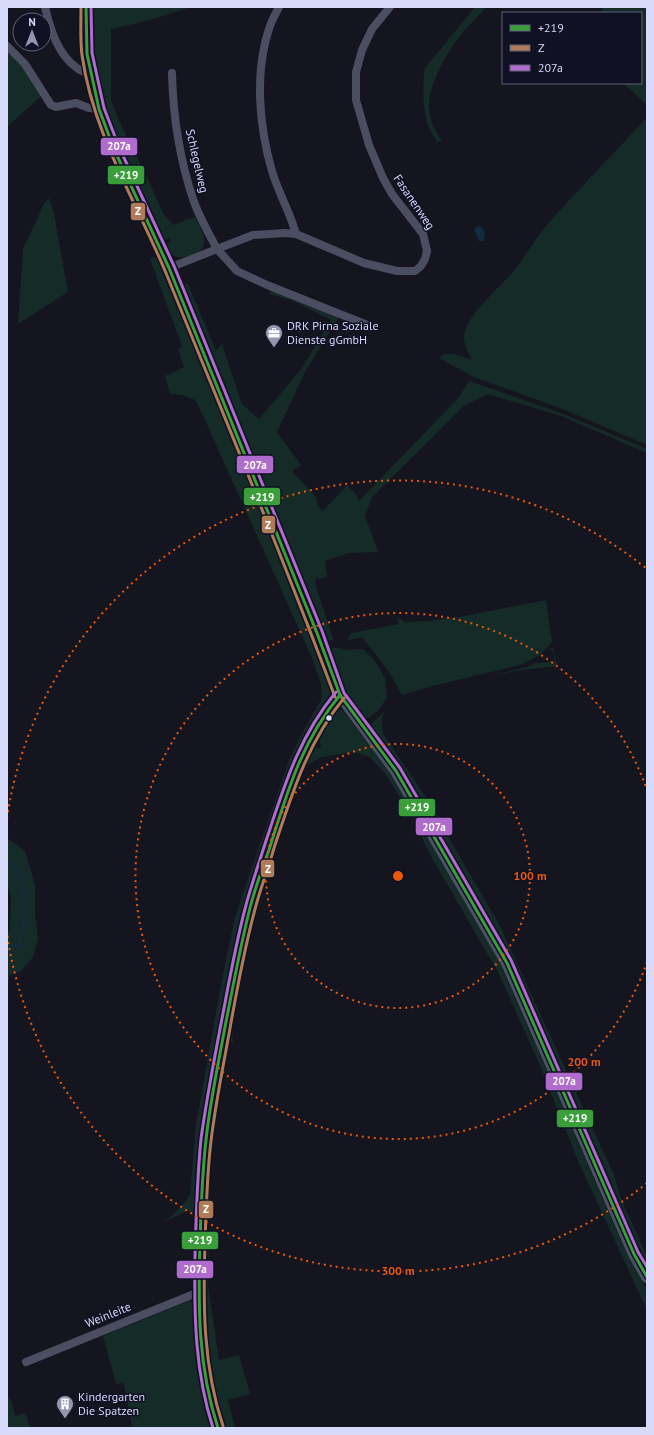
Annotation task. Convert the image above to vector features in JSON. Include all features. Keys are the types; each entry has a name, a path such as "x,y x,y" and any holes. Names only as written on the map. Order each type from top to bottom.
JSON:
{"main road":[{"path":"86,7 87,54 99,109 114,149 169,268 317,633 340,695 396,771 507,963 634,1254 647,1277"}],"street":[{"path":"45,7 56,42 64,55 76,68 91,76"},
{"path":"279,7 270,26 262,61 260,82 261,104 265,140 272,172 296,234"},
{"name":"Fasanenweg","path":"217,249 253,234 285,233 296,234 364,263 397,271 415,270 421,266 427,251 423,234 392,194 381,174 369,145 356,100 356,72 362,50 372,29 390,7"},
{"path":"7,46 25,64 51,105 56,107 76,103 89,108 99,109"},
{"name":"Schlegelweg","path":"172,73 177,132 184,170 195,204 217,249 237,271 267,285 365,324"},
{"path":"169,268 217,249"},
{"path":"218,1428 210,1404 203,1371 199,1292 203,1179 207,1127 233,985 250,906 281,811 300,761 319,722 329,707 340,695"},
{"name":"Weinleite","path":"26,1362 199,1292"}],"green space":[{"path":"90,7 192,7 146,21 111,29 111,100 120,123 163,213 173,225 195,217 202,230 204,239 204,243 199,253 184,257 175,257 167,252 164,247 171,241 170,238 162,241 104,107 93,54"},
{"path":"475,7 486,7 463,32 451,48 434,81 429,106 434,128 442,140 437,142 426,119 423,88 425,68"},
{"path":"604,7 647,7 647,102 645,103 624,84 642,84 642,12 602,12"},
{"path":"7,48 24,65 42,95 7,127"},
{"path":"647,117 647,445 565,410 474,377 439,358 444,354 455,354 472,360 464,339 465,331 471,318 516,268 546,226"},
{"path":"49,198 54,214 68,292 18,324 23,249 44,204"},
{"path":"152,257 157,258 169,289 172,288 312,633 330,691 329,700 317,717 247,905 198,1213 187,1211 162,1223 178,1210 190,1194 196,1125 221,985 233,926 240,902 289,760 322,698 321,684 312,658 200,409 195,400 182,395 170,394 165,376 184,367 178,349 182,346 150,259"},
{"path":"188,284 216,350 222,344 242,404 259,419 302,368 331,320 291,300 269,294 271,291 339,317 306,370 277,432 301,465 292,471 316,497 318,506 323,511 347,485 356,494 359,501 459,397 469,381 561,413 647,449 647,453 561,416 488,394 465,405 372,497 365,516 378,552 348,553 325,561 327,577 315,579 317,590 334,641 326,639 324,638 181,286"},
{"path":"546,600 552,642 540,655 520,665 432,686 402,695 389,672 363,638 347,640 351,633 399,624 397,617 405,622 430,621 459,617"},
{"path":"553,647 557,666 522,670 491,676 527,667 535,663 555,662 553,650 549,650"},
{"path":"332,648 364,650 375,661 385,678 387,697 379,710 367,719 364,719 345,692 329,653"},
{"path":"340,709 393,776 484,933 502,968 629,1258 647,1290 647,1310 579,1163 538,1061 498,972 429,853 414,820 386,775 370,757 355,752 321,757 304,767 298,779 256,907 239,983 254,907 283,817 308,751 314,745 318,749 321,746 317,734 329,716 336,710"},
{"path":"385,711 382,722 383,734 436,812 442,826 500,926 614,1175 622,1201 647,1256 647,1267 639,1252 529,1001 370,727 372,723"},
{"path":"7,838 25,851 35,885 35,913 38,939 33,957 21,971 10,975 7,988 7,935 10,929 11,895 7,885"},
{"path":"238,987 232,1028 233,1042 227,1041"},
{"path":"205,1240 209,1240 208,1285 219,1360 239,1355 250,1394 228,1400 235,1428 226,1428 224,1423 221,1424 216,1409 209,1375 206,1356 204,1317"},
{"path":"189,1301 193,1301 195,1303 212,1428 132,1428 124,1383 116,1384 103,1336"},
{"path":"7,1395 12,1403 15,1416 25,1413 31,1428 7,1428"}],"water":[{"path":"480,226 485,231 484,241 479,241 475,232 475,228"}],"waterway":[{"path":"7,862 14,868 19,877 23,888 24,900 21,936 18,945 8,947 7,961"}],"transit line":[{"name":"Z","path":"81,7 82,55 88,84 106,140 166,273 273,537 335,697"},
{"name":"+219","path":"86,7 87,54 99,109 114,149 169,268 317,633 340,695 396,771 507,963 634,1254 647,1277"},
{"name":"207a","path":"91,7 92,53 104,108 119,147 174,266 322,631 344,693 400,768 511,960 638,1252 647,1267"},
{"name":"207a","path":"213,1428 202,1386 199,1365 195,1301 197,1198 201,1139 207,1098 235,951 242,920 255,876 292,766 311,728 322,710 336,692"},
{"name":"+219","path":"218,1428 206,1382 201,1337 199,1290 203,1179 206,1140 212,1098 240,952 256,886 289,788 305,750 326,713 340,695"},
{"name":"Z","path":"223,1426 211,1381 206,1336 204,1290 207,1192 215,1110 243,960 261,888 287,808 310,751 331,715 344,698"}],"place":[{"name":"DRK Pirna Soziale Dienste gGmbH","path":"274,348"},
{"name":"Kindergarten Die Spatzen","path":"65,1419"}]}
